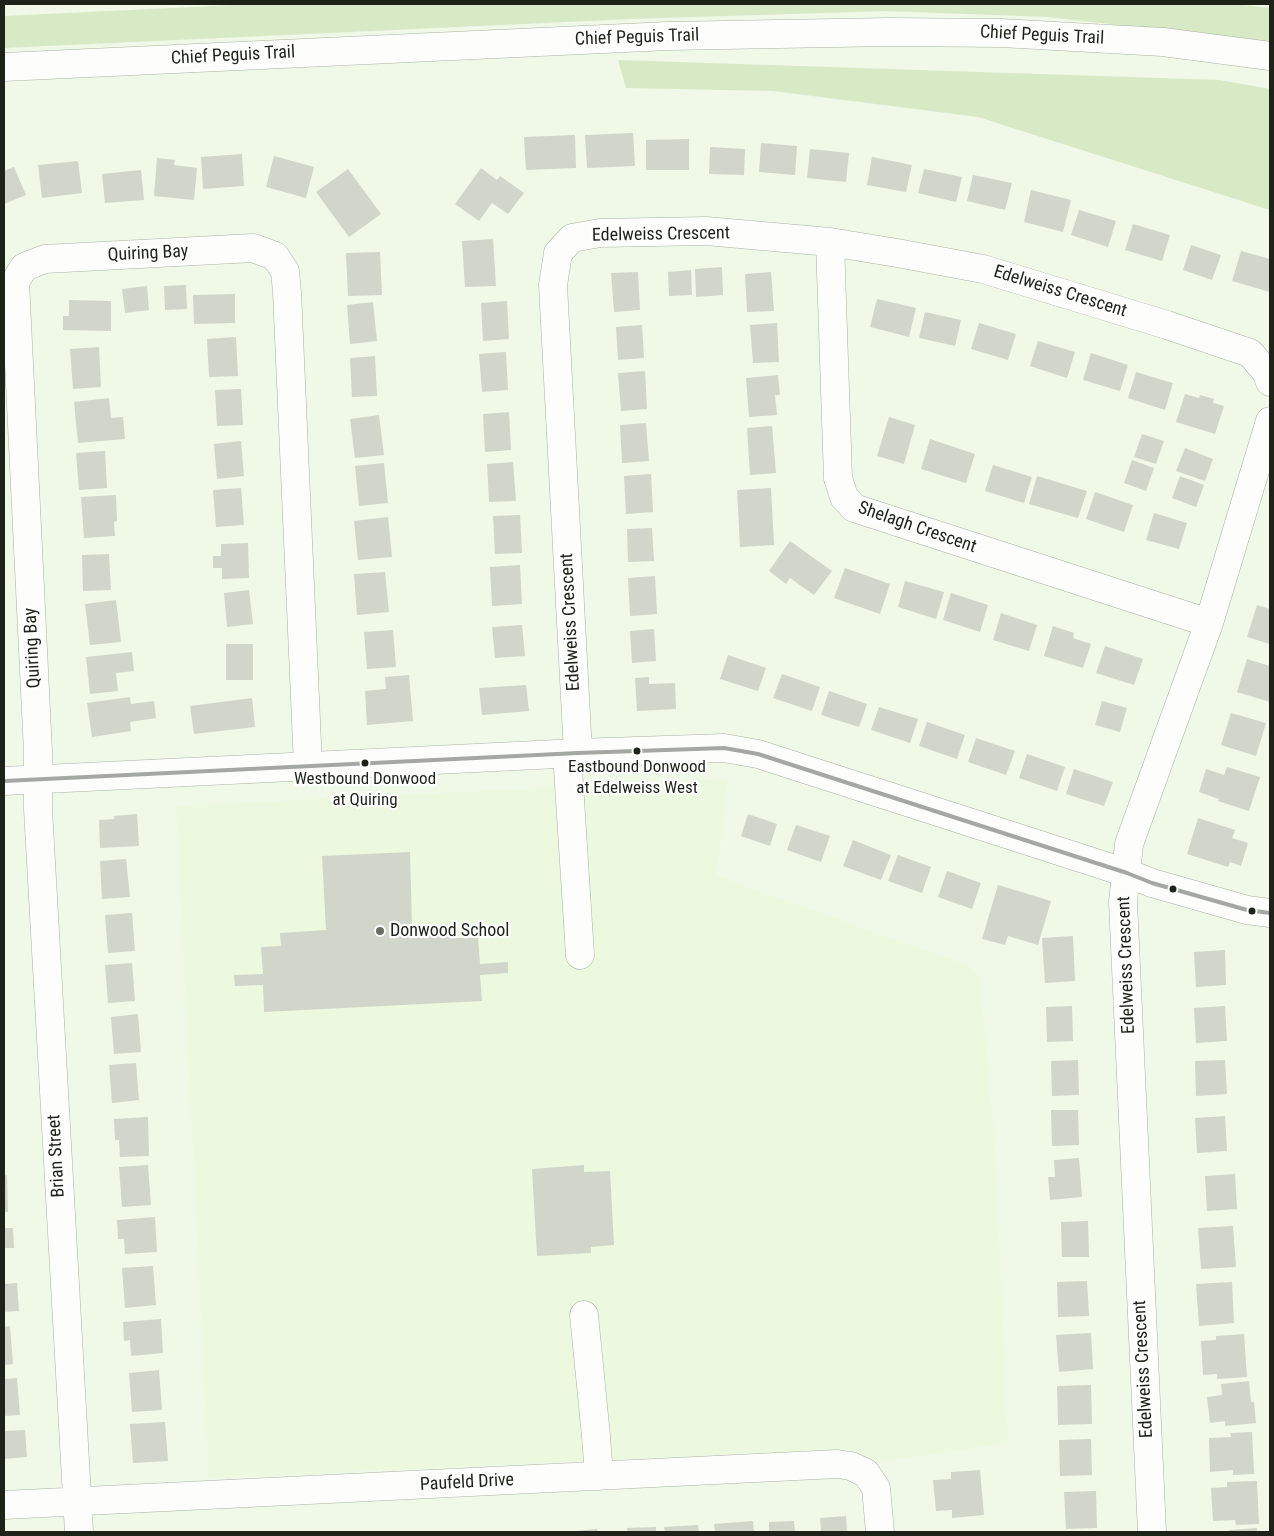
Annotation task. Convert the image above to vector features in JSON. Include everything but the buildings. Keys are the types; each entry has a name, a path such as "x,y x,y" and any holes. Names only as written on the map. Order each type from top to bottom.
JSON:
{"street":[{"name":"Chief Peguis Trail","path":"4,67 668,36 888,32 1001,33 1163,42 1270,56"},
{"name":"Edelweiss Crescent","path":"580,955 553,284 558,253 572,238 600,233 706,231 830,242 983,269 1167,325 1250,353 1267,373 1270,382"},
{"name":"Shelagh Crescent","path":"830,242 838,478 844,497 854,508 1209,623"},
{"name":"Quiring Bay","path":"38,779 15,282 24,267 45,259 252,248 275,256 284,271 308,766"},
{"name":"Edelweiss Crescent","path":"1152,1532 1123,902 1129,844 1209,623 1270,420"},
{"path":"4,781 573,753 724,748 758,754 1127,873 1152,883 1247,910 1270,913"},
{"name":"Brian Street","path":"38,779 39,828 79,1532"},
{"path":"584,1315 599,1476"},
{"name":"Paufeld Drive","path":"4,1504 838,1464 851,1466 866,1473 876,1488 880,1532"}],"shaded area":[{"path":"255,4 1234,4 1270,8 1270,42 1047,17 886,11 632,19 4,48 4,16"},
{"path":"618,60 1220,80 1270,89 1270,210 978,117 773,91 626,88"},
{"path":"728,779 717,876 969,966 980,976 995,1149 1008,1443 876,1462 863,1454 846,1449 209,1478 176,806"}],"transit line":[{"path":"4,781 578,753 724,748 758,754 1127,873 1152,883 1247,910 1270,913"}],"place":[{"name":"Eastbound Donwood at Edelweiss West","path":"637,751"},
{"name":"Westbound Donwood at Quiring","path":"365,763"},
{"name":"Donwood School","path":"380,931"}]}
